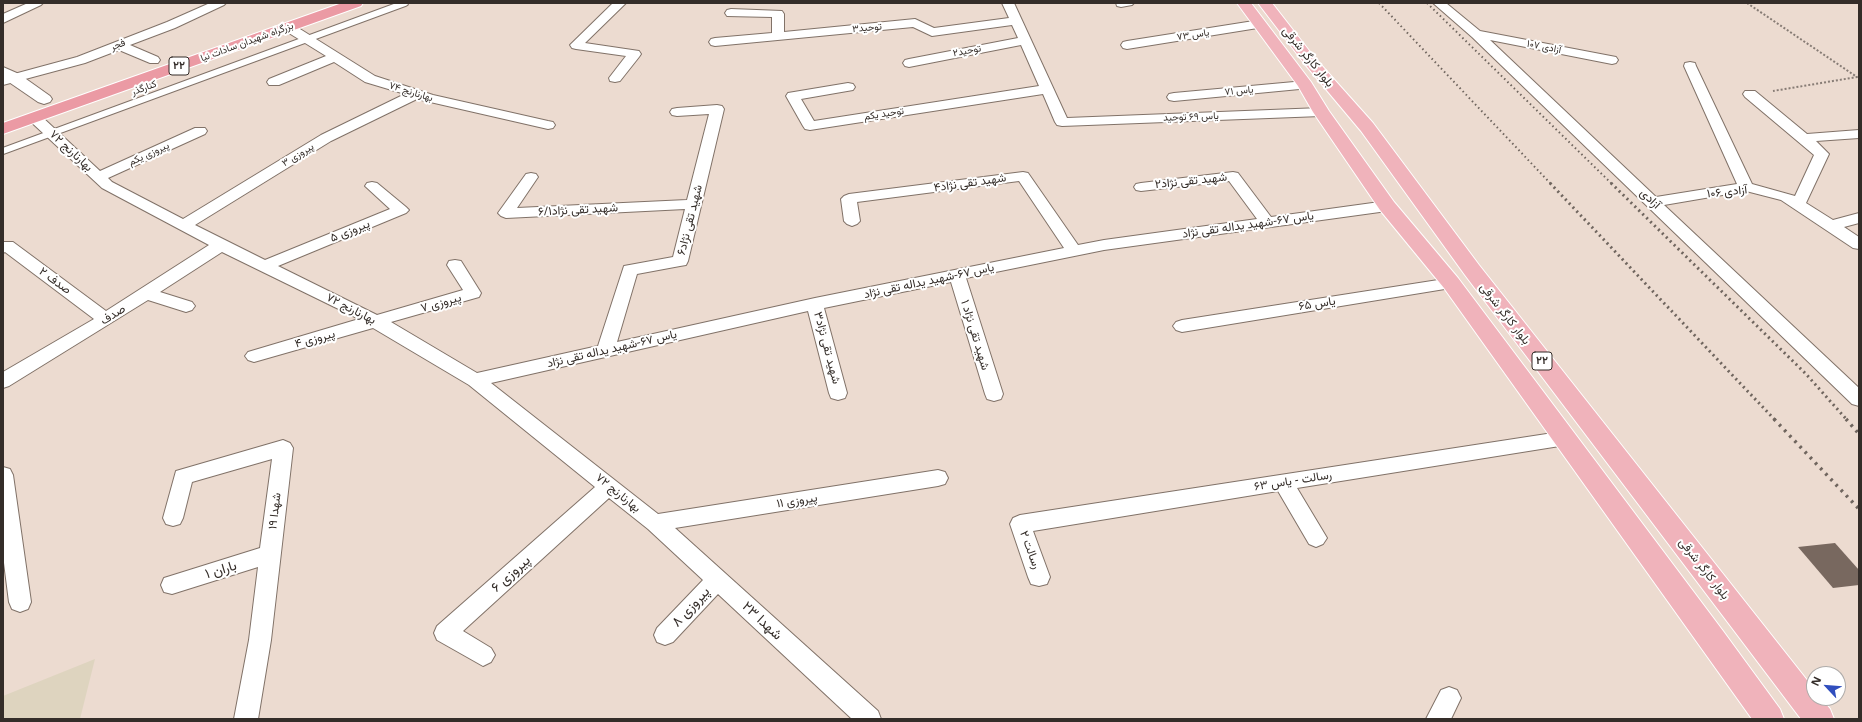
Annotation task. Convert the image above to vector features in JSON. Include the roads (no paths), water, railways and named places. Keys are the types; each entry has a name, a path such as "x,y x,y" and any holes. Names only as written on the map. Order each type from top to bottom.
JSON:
{"highway":[{"name":"بزرگراه شهیدان سادات نیا","path":"3,114 315,3"},
{"name":"بزرگراه شهیدان سادات نیا","path":"3,129 356,3"}],"main road":[{"name":"بلوار کارگر شرقی","path":"1244,3 1305,85 1321,112 1387,206 1451,283 1566,438 1769,719"},
{"name":"بلوار کارگر شرقی","path":"1265,3 1309,60 1367,127 1472,270 1819,719"}],"street":[{"path":"3,19 37,3"},
{"name":"فجر","path":"6,77 81,60 171,25 220,3"},
{"path":"615,78 636,54 576,45 620,3"},
{"path":"1008,3 1047,89"},
{"name":"آزادی","path":"1439,3 1476,34 1859,399"},
{"path":"731,13 778,14 778,36"},
{"name":"توحید۳","path":"715,42 915,23 932,32 1016,21"},
{"name":"یاس ۷۳","path":"1127,45 1260,24"},
{"name":"بهارنارنج ۷۴","path":"288,27 370,79 416,94 548,125"},
{"name":"آزادی ۱۰۷","path":"1476,34 1612,60"},
{"name":"توحید۲","path":"909,63 1024,40"},
{"path":"118,45 154,60"},
{"path":"274,82 335,57"},
{"path":"1690,66 1746,187"},
{"path":"6,77 44,99"},
{"name":"یاس ۷۱","path":"1174,97 1305,85"},
{"name":"توحید یکم","path":"848,87 793,96 810,126 1047,89"},
{"name":"یاس ۶۹ توحید","path":"1047,89 1062,122 1321,112"},
{"name":"پیروزی ۳","path":"184,225 326,138 416,94"},
{"path":"1750,94 1822,154 1798,205"},
{"name":"شهید تقی نژاد۶","path":"605,351 630,270 680,261 717,109 677,112"},
{"name":"بهارنارنج ۷۲","path":"35,118 107,185 221,245 376,322 475,380 656,523"},
{"name":"پیروزی یکم","path":"99,177 200,131"},
{"path":"1804,138 1859,134"},
{"name":"شهید تقی نژاد۴","path":"852,222 849,199 1023,176 1074,251"},
{"name":"شهید تقی نژاد۲","path":"1141,187 1233,176 1267,222"},
{"name":"شهید تقی نژاد۶/۱","path":"531,177 506,213 694,204"},
{"name":"پیروزی ۵","path":"264,266 401,210 372,186"},
{"name":"آزادی ۱۰۶","path":"1653,202 1746,187 1786,197 1859,244"},
{"name":"یاس ۶۷-شهید یداله تقی نژاد","path":"475,380 815,304 1104,245 1387,206"},
{"path":"1830,226 1859,218"},
{"name":"صدف","path":"3,382 106,319 221,245"},
{"name":"صدف ۲","path":"3,248 7,246 106,319"},
{"name":"پیروزی ۷","path":"376,322 473,293 455,265"},
{"name":"شهید تقی نژاد ۱","path":"957,275 994,394"},
{"name":"یاس ۶۵","path":"1182,326 1451,283"},
{"path":"146,293 186,306"},
{"name":"شهید تقی نژاد۳","path":"815,304 838,393"},
{"name":"پیروزی ۴","path":"254,356 376,322"},
{"name":"رسالت - یاس ۶۳","path":"1020,524 1566,438"},
{"name":"شهدا ۱۹","path":"173,518 183,477 283,448 260,640 246,719"},
{"path":"3,475 20,602"},
{"name":"پیروزی ۱۱","path":"656,523 938,478"},
{"path":"1283,483 1316,538"},
{"name":"پیروزی ۶","path":"483,655 444,634 610,486"},
{"name":"شهدا ۲۳","path":"656,523 869,719"},
{"name":"رسالت ۲","path":"1020,524 1039,577"},
{"name":"باران ۱","path":"172,585 270,554"},
{"name":"پیروزی ۸","path":"665,635 717,580"},
{"path":"1438,719 1449,698"}],"lane":[{"name":"کنارگذر","path":"3,151 405,3"}],"railway":[{"path":"1379,3 1551,184"},
{"path":"1427,3 1612,184"},
{"path":"1550,183 1775,420"},
{"path":"1611,183 1806,374 1847,420"},
{"path":"1774,419 1859,509"},
{"path":"1846,419 1859,434"}]}
